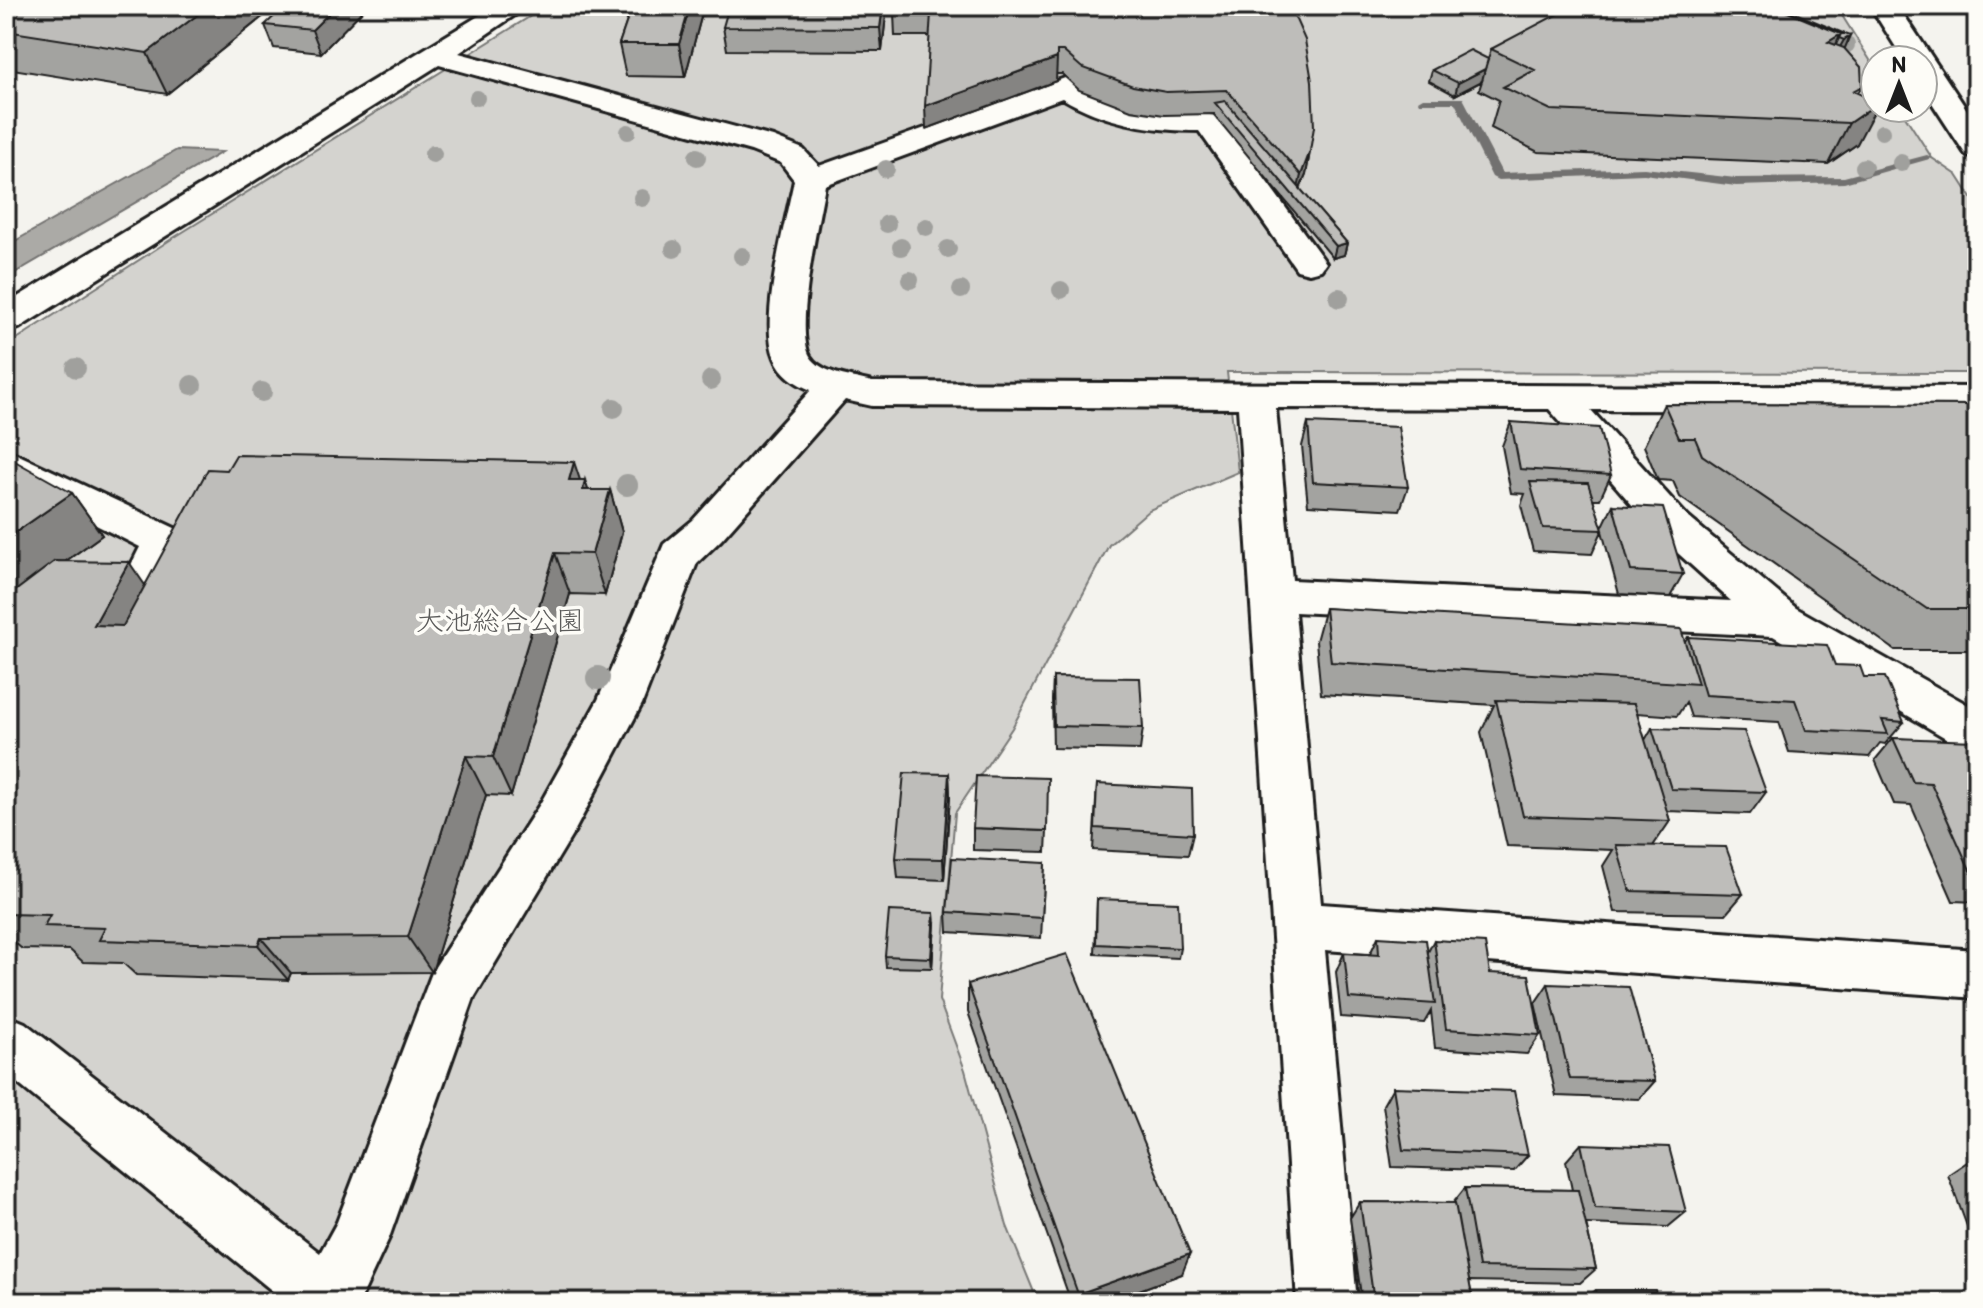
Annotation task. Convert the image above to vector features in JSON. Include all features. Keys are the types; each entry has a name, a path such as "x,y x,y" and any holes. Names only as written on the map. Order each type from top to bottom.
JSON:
{"street":[{"path":"6,320 514,6"},
{"path":"1884,6 1909,44"},
{"path":"435,55 781,150 807,169 810,180 787,323 793,359 816,379 872,394 1977,399"},
{"path":"810,180 1065,87 1092,103 1127,115 1167,122 1208,122 1309,263"},
{"path":"1939,90 1977,148"},
{"path":"6,1041 330,1301 360,1238 452,987 557,818 619,704 679,555 707,530 837,385"},
{"path":"1256,394 1327,1302"},
{"path":"1556,395 1674,527 1781,620 1951,716 1977,734"},
{"path":"6,463 164,541 143,583"},
{"path":"1272,595 1781,620"},
{"path":"1297,925 1977,974"}],"green space":[{"name":"大池総合公園","path":"547,6 1836,6 1860,44 1859,124 1910,124 1932,158 1957,175 1977,206 1977,373 1227,372 1238,472 1149,510 1109,545 1012,728 955,813 939,1000 965,1070 1007,1226 1038,1302 6,1302 6,346 170,240"}],"shaded area":[{"path":"177,150 222,152 6,278 6,246"}],"building":[{"path":"6,6 209,6 147,53 6,31"},
{"path":"285,6 336,6 312,30 265,25"},
{"path":"632,6 690,6 679,44 619,44"},
{"path":"729,6 883,6 880,28 723,27"},
{"path":"895,6 1287,6 1305,40 1312,81 1314,127 1310,151 1301,175 1227,90 1166,92 1133,86 1081,67 1063,51 1057,51 1057,58 925,106 931,13 894,13"},
{"path":"1573,6 1773,6 1841,34 1828,42 1844,48 1859,65 1859,88 1853,91 1859,94 1859,116 1849,123 1551,110 1503,87 1535,70 1491,49"},
{"path":"1783,8 1850,36 1844,40 1839,38 1841,34"},
{"path":"1470,50 1488,59 1485,69 1458,83 1432,70"},
{"path":"1225,101 1347,243 1336,246 1215,103"},
{"path":"1664,404 1977,405 1977,609 1927,609 1702,455 1695,438 1679,438"},
{"path":"1511,422 1599,428 1611,475 1520,469"},
{"path":"1308,423 1398,427 1408,487 1313,482"},
{"path":"236,455 574,462 569,480 585,480 583,490 610,490 592,554 555,553 493,757 466,756 408,937 261,938 258,945 99,940 105,928 44,926 50,915 6,914 6,866 9,860 6,860 6,598 55,561 129,562 94,625 123,626 208,469 227,470"},
{"path":"13,460 72,493 6,539 6,465"},
{"path":"1530,482 1588,483 1603,530 1543,528"},
{"path":"1613,505 1663,508 1683,574 1631,571"},
{"path":"1325,608 1681,629 1698,684 1331,662"},
{"path":"1688,637 1827,645 1835,665 1860,666 1864,677 1885,677 1904,722 1882,720 1888,734 1806,730 1795,700 1705,695"},
{"path":"1053,677 1140,678 1143,728 1054,726"},
{"path":"1496,700 1634,704 1670,821 1523,816"},
{"path":"1652,728 1744,731 1766,792 1671,789"},
{"path":"1893,738 1975,741 1977,744 1977,881 1931,783 1913,782"},
{"path":"904,773 949,774 943,859 896,858"},
{"path":"976,776 1048,778 1047,831 973,828"},
{"path":"1097,784 1192,789 1193,834 1095,828"},
{"path":"1616,845 1726,847 1743,894 1630,891"},
{"path":"952,858 1045,863 1042,918 947,912"},
{"path":"1097,899 1178,902 1180,948 1096,944"},
{"path":"889,911 934,913 931,958 885,956"},
{"path":"1378,937 1426,940 1435,1004 1349,998 1344,953 1379,955"},
{"path":"1434,940 1485,943 1490,973 1529,975 1540,1035 1446,1029"},
{"path":"1067,954 1190,1254 1078,1294 968,984"},
{"path":"1548,984 1629,987 1655,1081 1570,1079"},
{"path":"1393,1087 1514,1091 1528,1155 1403,1150"},
{"path":"1581,1144 1669,1147 1686,1212 1595,1208"},
{"path":"1465,1188 1578,1190 1596,1269 1479,1267"},
{"path":"1360,1202 1455,1203 1473,1302 1374,1302"},
{"path":"1596,1290 1655,1290 1659,1302 1599,1302"}],"waterway":[{"path":"1423,101 1459,100 1498,177 1644,171 1736,182 1844,180 1927,158"}]}
